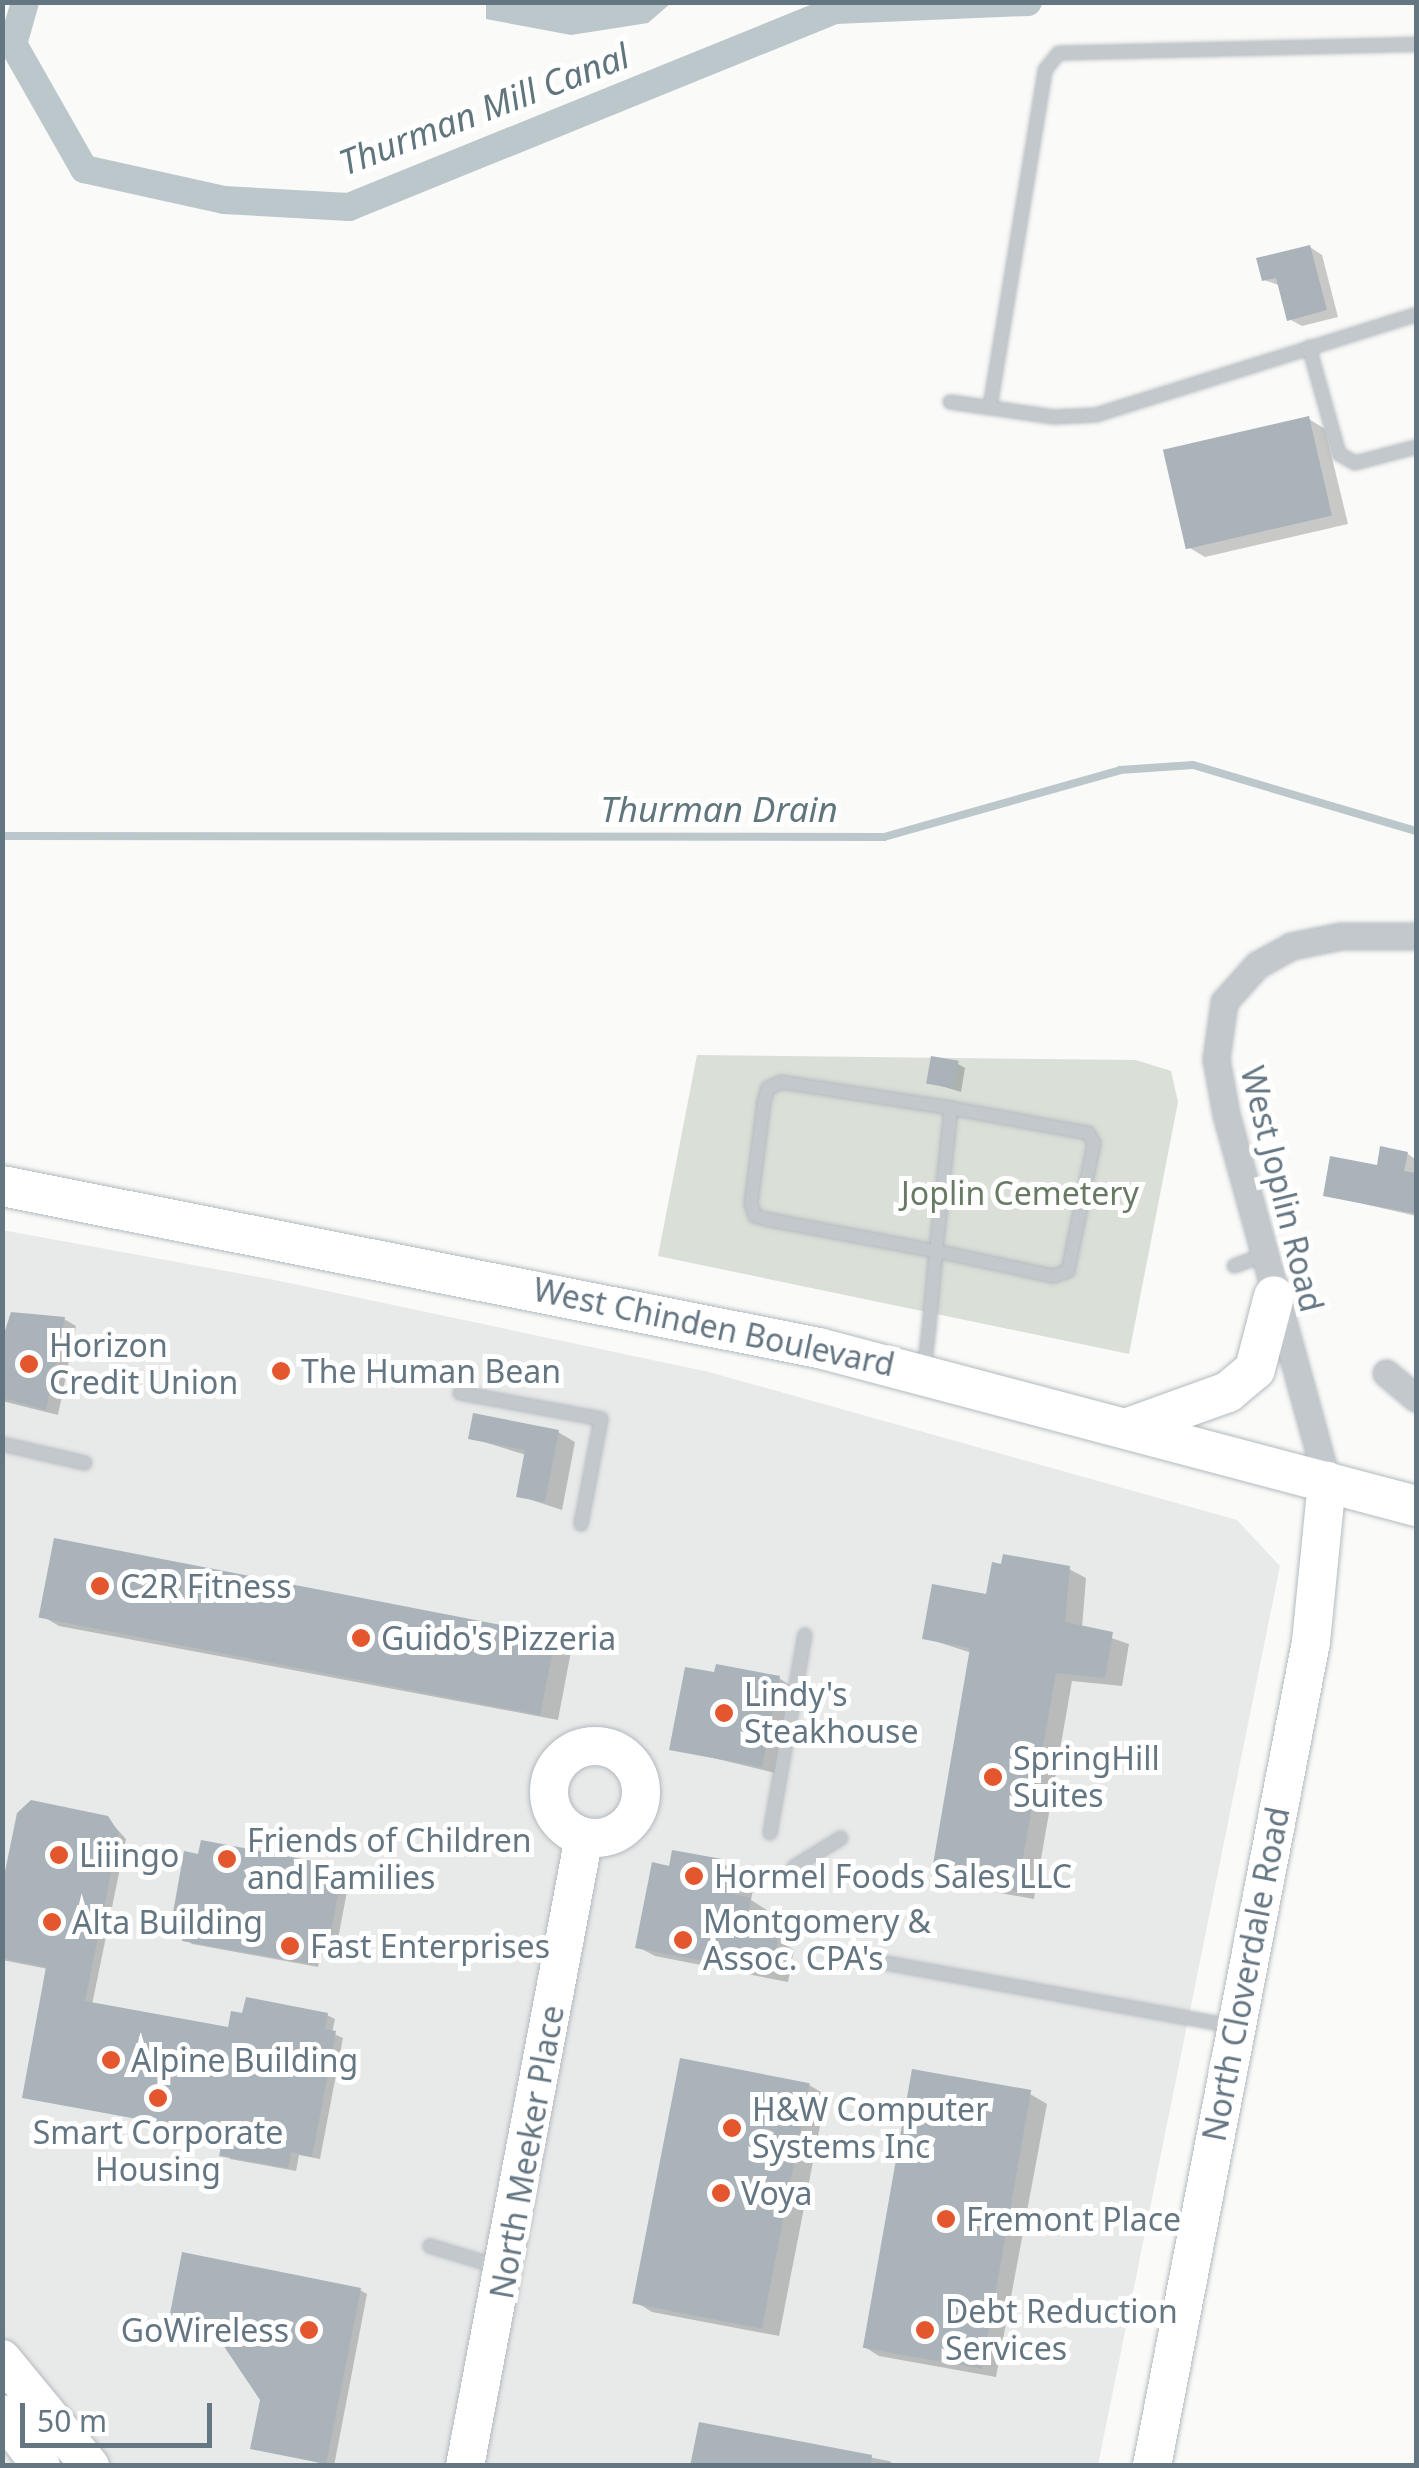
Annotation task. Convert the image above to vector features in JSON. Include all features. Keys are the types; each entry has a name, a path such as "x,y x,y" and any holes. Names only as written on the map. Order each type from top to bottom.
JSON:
{"main road":[{"name":"West Chinden Boulevard","path":"2,1186 427,1266 924,1373 1416,1506"},
{"path":"1128,1428 1228,1392 1255,1370 1274,1296"},
{"name":"North Cloverdale Road","path":"1152,2466 1311,1642 1328,1481"},
{"name":"North Meeker Place","path":"466,2466 584,1837"},
{"path":"2,2358 90,2466"},
{"path":"2,2414 41,2466"}],"street":[{"name":"West Joplin Road","path":"1328,1481 1262,1256 1216,1059 1224,1002 1257,965 1291,946 1341,936 1416,936"},
{"path":"1386,1373 1416,1398"}],"lane":[{"path":"990,407 1045,70 1060,53 1416,44"},
{"path":"950,402 1054,417 1096,414 1416,314"},
{"path":"1309,348 1339,454 1356,463 1416,447"},
{"path":"782,1082 951,1108 1088,1133 1094,1143 1068,1271 1053,1276 755,1216 751,1204 768,1088 782,1082"},
{"path":"924,1373 951,1108"},
{"path":"1234,1266 1262,1256"},
{"path":"460,1393 600,1419 582,1524"},
{"path":"2,1444 86,1464"},
{"path":"770,1834 804,1635"},
{"path":"794,1867 841,1838"},
{"path":"880,1962 1234,2027"},
{"path":"430,2246 505,2269"}],"shaded area":[{"path":"486,2 671,3 648,23 571,35 486,19"},
{"path":"2,1230 275,1280 709,1372 1237,1520 1280,1566 1098,2465 3,2465"}],"green space":[{"name":"Joplin Cemetery","path":"697,1055 1136,1060 1171,1071 1178,1102 1129,1354 658,1256"}],"building":[{"path":"1310,245 1327,310 1287,321 1276,278 1262,281 1256,258"},
{"path":"1309,416 1332,515 1186,549 1163,450"},
{"path":"931,1056 959,1061 954,1088 926,1084"},
{"path":"1380,1146 1408,1152 1404,1171 1416,1173 1416,1214 1323,1196 1330,1156 1377,1165"},
{"name":"Horizon Credit Union","path":"11,1312 65,1317 46,1410 2,1398 2,1340"},
{"path":"473,1413 559,1430 545,1502 516,1497 525,1450 468,1439"},
{"path":"54,1538 556,1636 540,1715 39,1618"},
{"name":"SpringHill Suites","path":"1003,1554 1070,1566 1065,1622 1113,1632 1105,1678 1056,1673 1017,1891 931,1876 970,1648 922,1639 932,1584 986,1594 992,1562 1001,1564"},
{"name":"Lindy's Steakhouse","path":"716,1664 780,1676 762,1767 669,1750 685,1667 714,1672"},
{"path":"31,1800 108,1816 119,1833 85,2001 228,2027 231,2011 242,2013 246,1997 328,2013 325,2029 336,2031 312,2157 291,2152 288,2168 219,2156 222,2142 207,2139 209,2132 22,2098 46,1967 2,1958 2,1886 17,1813"},
{"path":"201,1840 329,1864 327,1877 341,1879 327,1953 313,1950 311,1964 182,1941 184,1926 171,1924 184,1851 198,1854"},
{"path":"672,1850 722,1859 720,1875 737,1878 734,1894 751,1898 748,1914 770,1919 767,1935 778,1938 772,1974 635,1948 652,1862 669,1866"},
{"path":"680,2058 810,2083 762,2329 632,2303"},
{"name":"Fremont Place","path":"912,2069 1031,2090 982,2369 863,2348"},
{"path":"182,2252 361,2288 326,2464 250,2449 260,2400 219,2339 167,2329"},
{"path":"699,2422 872,2455 871,2466 690,2466"}],"waterway":[{"name":"Thurman Mill Canal","path":"25,2 13,44 84,169 224,200 349,207 835,10 1028,2"},
{"name":"Thurman Drain","path":"2,836 884,837 1120,770 1193,765 1416,831"}],"place":[{"name":"Horizon Credit Union","path":"29,1364"},
{"name":"The Human Bean","path":"281,1371"},
{"name":"C2R Fitness","path":"100,1586"},
{"name":"Guido's Pizzeria","path":"361,1638"},
{"name":"Lindy's Steakhouse","path":"724,1713"},
{"name":"SpringHill Suites","path":"993,1777"},
{"name":"Liiingo","path":"59,1855"},
{"name":"Friends of Children and Families","path":"227,1859"},
{"name":"Hormel Foods Sales LLC","path":"694,1876"},
{"name":"Alta Building","path":"52,1922"},
{"name":"Montgomery & Assoc. CPA's","path":"683,1940"},
{"name":"Fast Enterprises","path":"290,1946"},
{"name":"Alpine Building","path":"111,2060"},
{"name":"Smart Corporate Housing","path":"158,2098"},
{"name":"H&W Computer Systems Inc","path":"732,2128"},
{"name":"Voya","path":"721,2193"},
{"name":"Fremont Place","path":"946,2219"},
{"name":"GoWireless","path":"309,2330"},
{"name":"Debt Reduction Services","path":"925,2330"}]}
